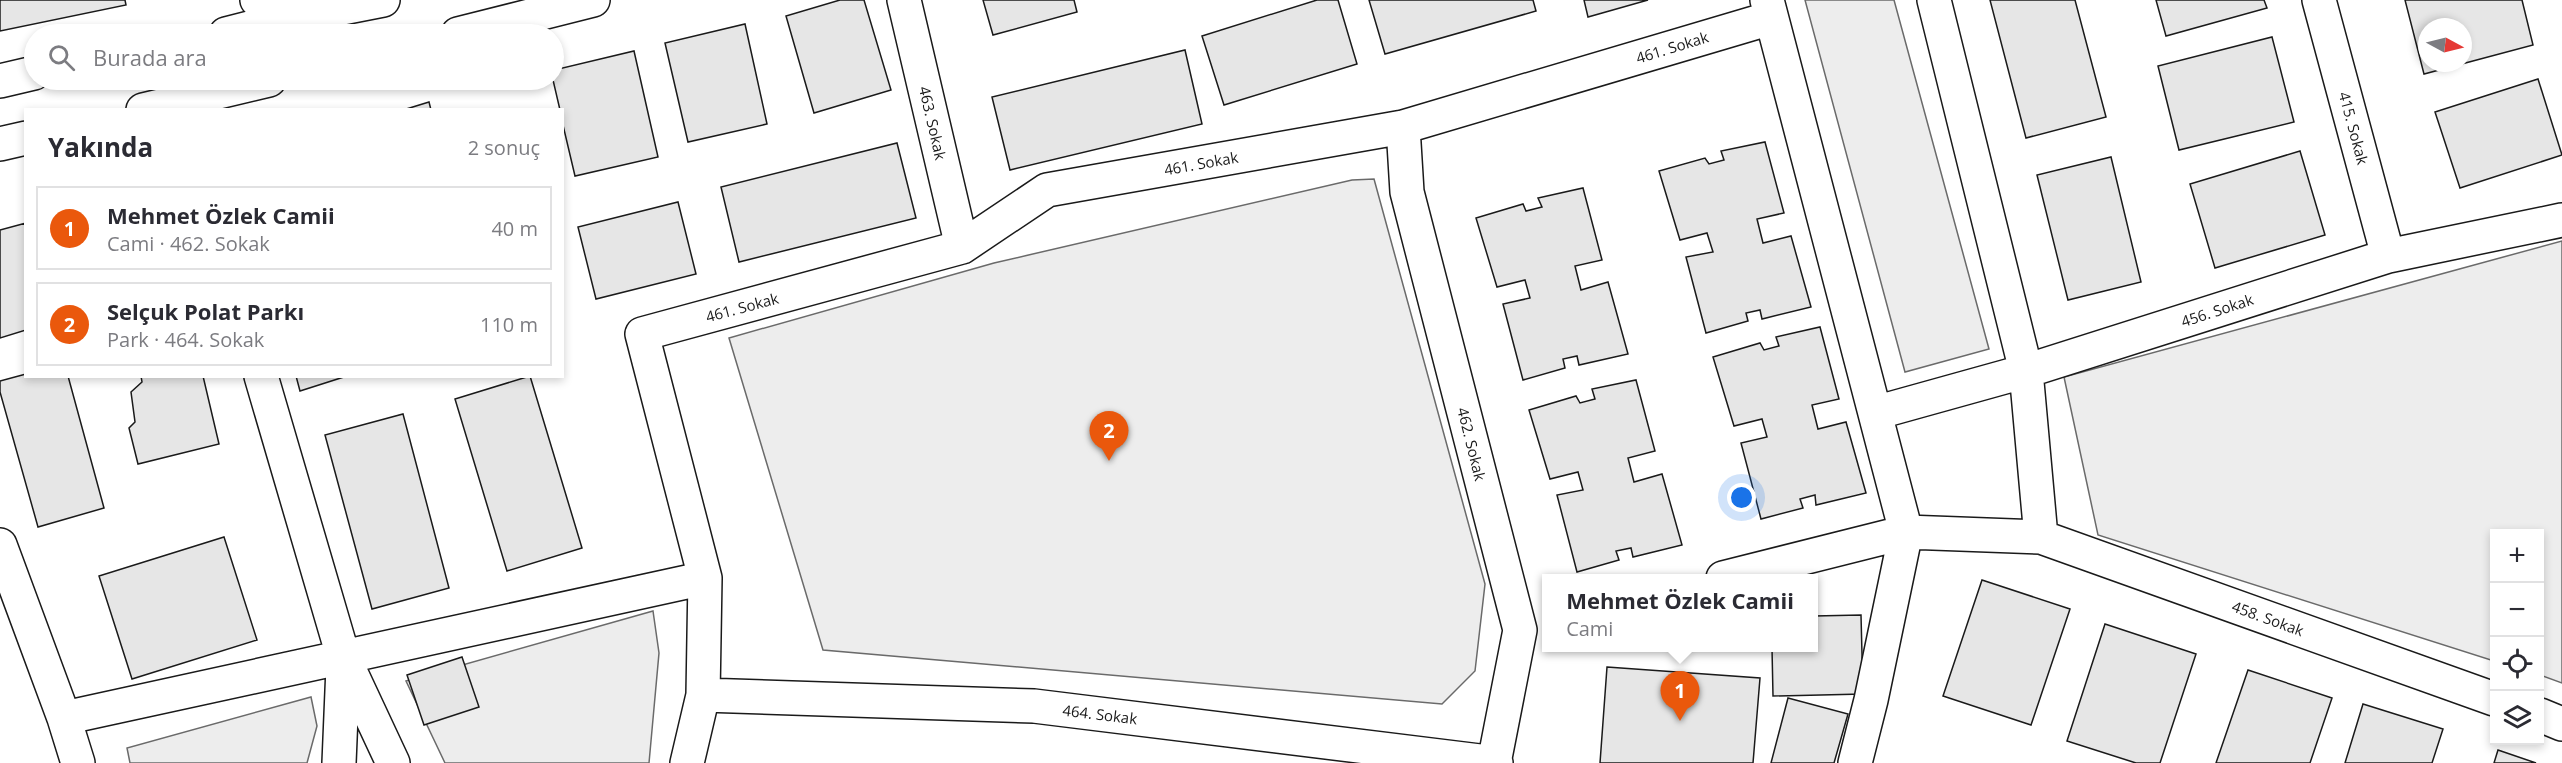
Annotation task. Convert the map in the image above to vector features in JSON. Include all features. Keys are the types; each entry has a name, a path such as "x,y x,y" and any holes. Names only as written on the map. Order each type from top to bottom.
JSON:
{"street":[{"path":"245,24 277,7 383,0"},
{"path":"498,24 594,0"},
{"name":"463. Sokak","path":"904,0 962,247"},
{"path":"1934,0 2026,371 2041,537"},
{"name":"415. Sokak","path":"2319,0 2388,256"},
{"path":"1769,9 1906,532 1871,700 1855,763"},
{"name":"461. Sokak","path":"705,578 642,334 962,247 1047,190 1403,127 1769,9"},
{"path":"0,81 24,75"},
{"path":"148,108 178,97 215,90"},
{"name":"462. Sokak","path":"1403,127 1407,192 1533,627 1495,762"},
{"path":"0,144 24,138"},
{"name":"456. Sokak","path":"1875,413 2026,371 2388,256 2562,220"},
{"path":"262,378 343,656 382,745 393,763"},
{"name":"458. Sokak","path":"1742,574 1906,532 2041,537 2490,698"},
{"path":"0,545 64,718 78,763"},
{"path":"64,718 705,578 703,695 687,763"},
{"path":"339,763 343,656"},
{"name":"464. Sokak","path":"703,695 1034,706 1495,762"},
{"path":"2544,717 2562,724"}],"shaded area":[{"path":"1805,0 1894,0 1989,349 1905,372"},
{"path":"1374,179 1485,584 1475,671 1442,704 823,650 729,338 994,263 1352,180"},
{"path":"2562,241 2562,683 2544,676 2544,529 2490,529 2490,660 2098,535 2064,377"},
{"path":"653,611 659,653 649,763 445,763 406,681"},
{"path":"311,697 317,726 307,763 130,763 127,748"}],"building":[{"path":"0,0 125,0 126,5 34,24 24,24 24,26 0,31"},
{"path":"840,0 864,0 891,90 814,113 786,16"},
{"path":"983,0 1074,0 1077,12 993,35"},
{"path":"1317,0 1338,0 1357,64 1224,105 1202,36"},
{"path":"1369,0 1533,0 1536,11 1385,54"},
{"path":"1584,0 1648,0 1588,17"},
{"path":"1990,0 2075,0 2106,117 2026,138"},
{"path":"2156,0 2264,0 2267,8 2166,36"},
{"path":"2405,0 2522,0 2533,45 2472,61 2472,18 2418,18 2418,51"},
{"path":"745,24 767,124 688,142 665,43"},
{"path":"2272,37 2294,122 2179,150 2158,66"},
{"path":"1185,50 1202,124 1010,170 992,97"},
{"path":"634,51 658,157 575,176 564,129 564,108 560,108 555,90 564,90 564,68"},
{"path":"2538,79 2562,155 2460,188 2435,112"},
{"path":"429,102 430,108 410,108"},
{"path":"1765,142 1784,213 1757,219 1763,243 1791,236 1811,307 1762,319 1760,310 1746,313 1748,321 1706,333 1686,257 1713,252 1707,233 1680,240 1659,171 1705,158 1709,164 1724,160 1721,151"},
{"path":"897,143 916,218 739,262 721,187"},
{"path":"2300,151 2325,235 2215,268 2190,184"},
{"path":"2111,157 2141,282 2068,300 2037,175"},
{"path":"1583,188 1602,260 1575,266 1581,290 1608,282 1628,354 1579,365 1577,356 1563,359 1565,368 1523,380 1503,304 1530,298 1525,280 1497,287 1476,218 1523,204 1526,211 1542,207 1538,198"},
{"path":"678,202 696,274 596,299 578,227"},
{"path":"24,224 24,331 0,338 0,230"},
{"path":"1820,327 1839,399 1812,405 1818,429 1846,422 1866,493 1816,505 1815,495 1800,499 1803,508 1761,519 1741,443 1767,437 1762,419 1734,426 1713,357 1760,343 1764,350 1779,346 1776,337"},
{"path":"24,375 24,378 69,378 104,508 38,527 0,392 0,381"},
{"path":"141,378 203,378 219,444 138,464 129,428 135,422 131,392 142,382"},
{"path":"297,378 341,378 300,391"},
{"path":"523,378 531,378 582,548 507,571 455,399"},
{"path":"1636,380 1655,451 1628,458 1634,482 1662,474 1682,545 1633,557 1631,548 1616,551 1619,560 1577,572 1557,495 1583,490 1578,472 1550,479 1529,410 1576,396 1580,403 1595,399 1592,389"},
{"path":"403,414 449,588 372,609 325,435"},
{"path":"224,537 257,640 132,679 99,576"},
{"path":"1982,580 2070,609 2031,725 1943,696"},
{"path":"1861,615 1863,694 1773,696 1772,652 1818,652 1818,616"},
{"path":"2105,624 2196,654 2160,763 2136,763 2067,741"},
{"path":"462,657 479,707 424,725 407,675"},
{"path":"1607,667 1760,678 1753,763 1600,763"},
{"path":"2248,670 2332,698 2310,763 2216,763"},
{"path":"1788,698 1848,714 1834,763 1771,763"},
{"path":"2363,704 2443,729 2432,763 2345,763"},
{"path":"2498,750 2536,763 2494,763"}],"place":[{"name":"Selçuk Polat Parkı","path":"1109,461"},
{"name":"Mehmet Özlek Camii","path":"1680,721"}]}
